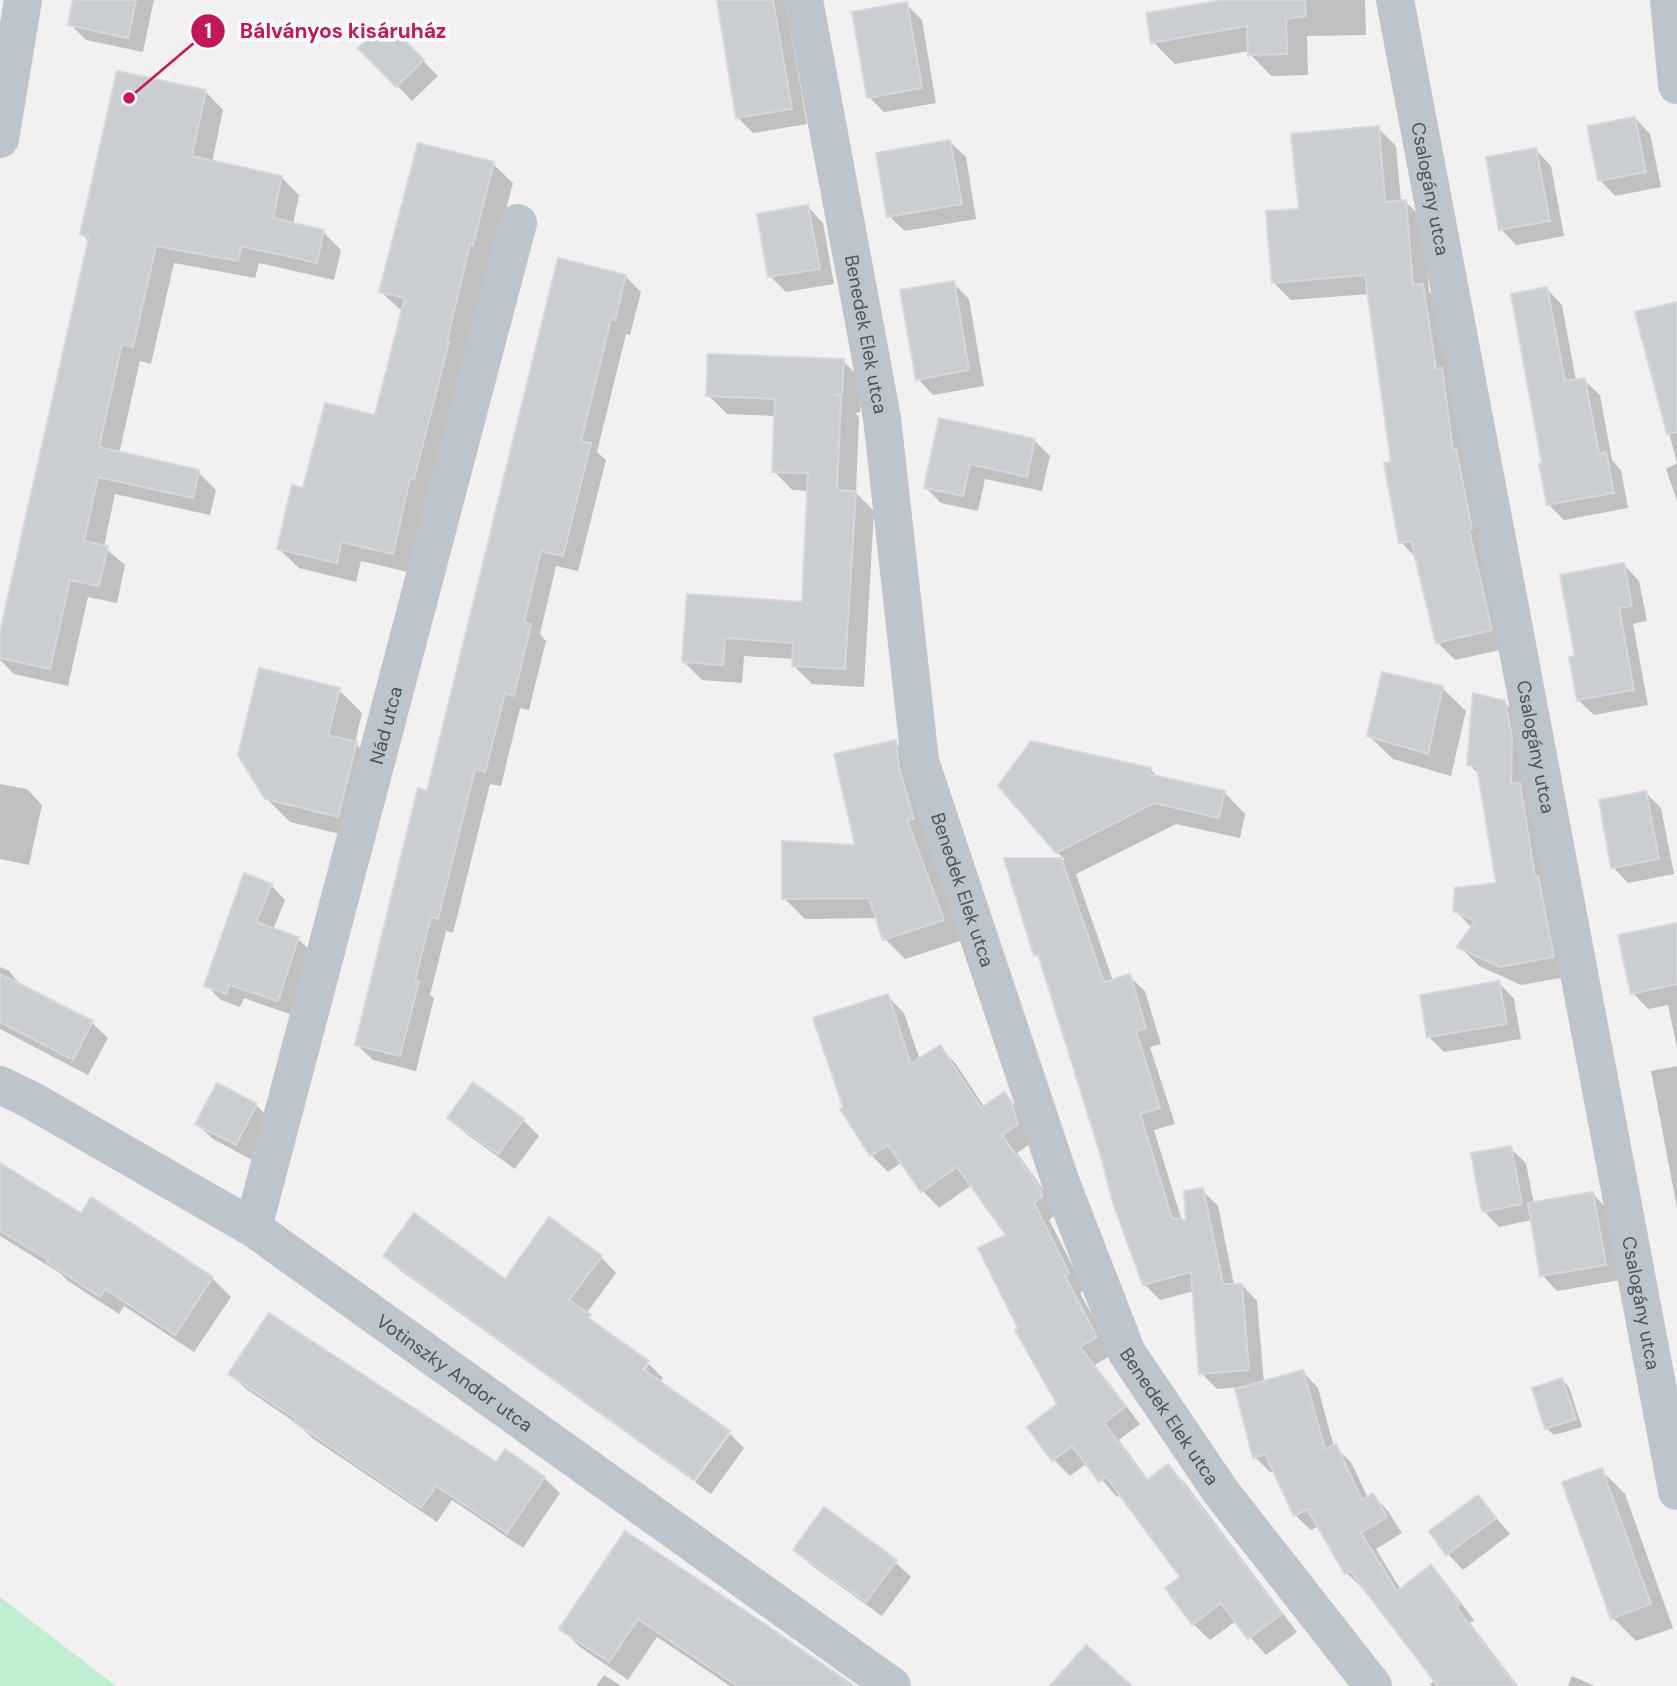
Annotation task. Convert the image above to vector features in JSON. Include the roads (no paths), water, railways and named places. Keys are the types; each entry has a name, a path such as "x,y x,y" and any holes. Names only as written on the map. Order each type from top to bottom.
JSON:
{"street":[{"path":"0,139 23,0"},
{"name":"Benedek Elek utca","path":"804,0 882,418 920,761 1060,1180 1127,1353 1221,1492 1373,1686"},
{"name":"Csalogány utca","path":"1395,0 1677,1491"},
{"path":"1669,0 1677,85"},
{"name":"Nád utca","path":"253,1228 518,223"},
{"name":"Votinszky Andor utca","path":"0,1085 31,1100 253,1228 892,1686"}],"place":[{"name":"Bálványos kisáruház","path":"129,98"}]}
